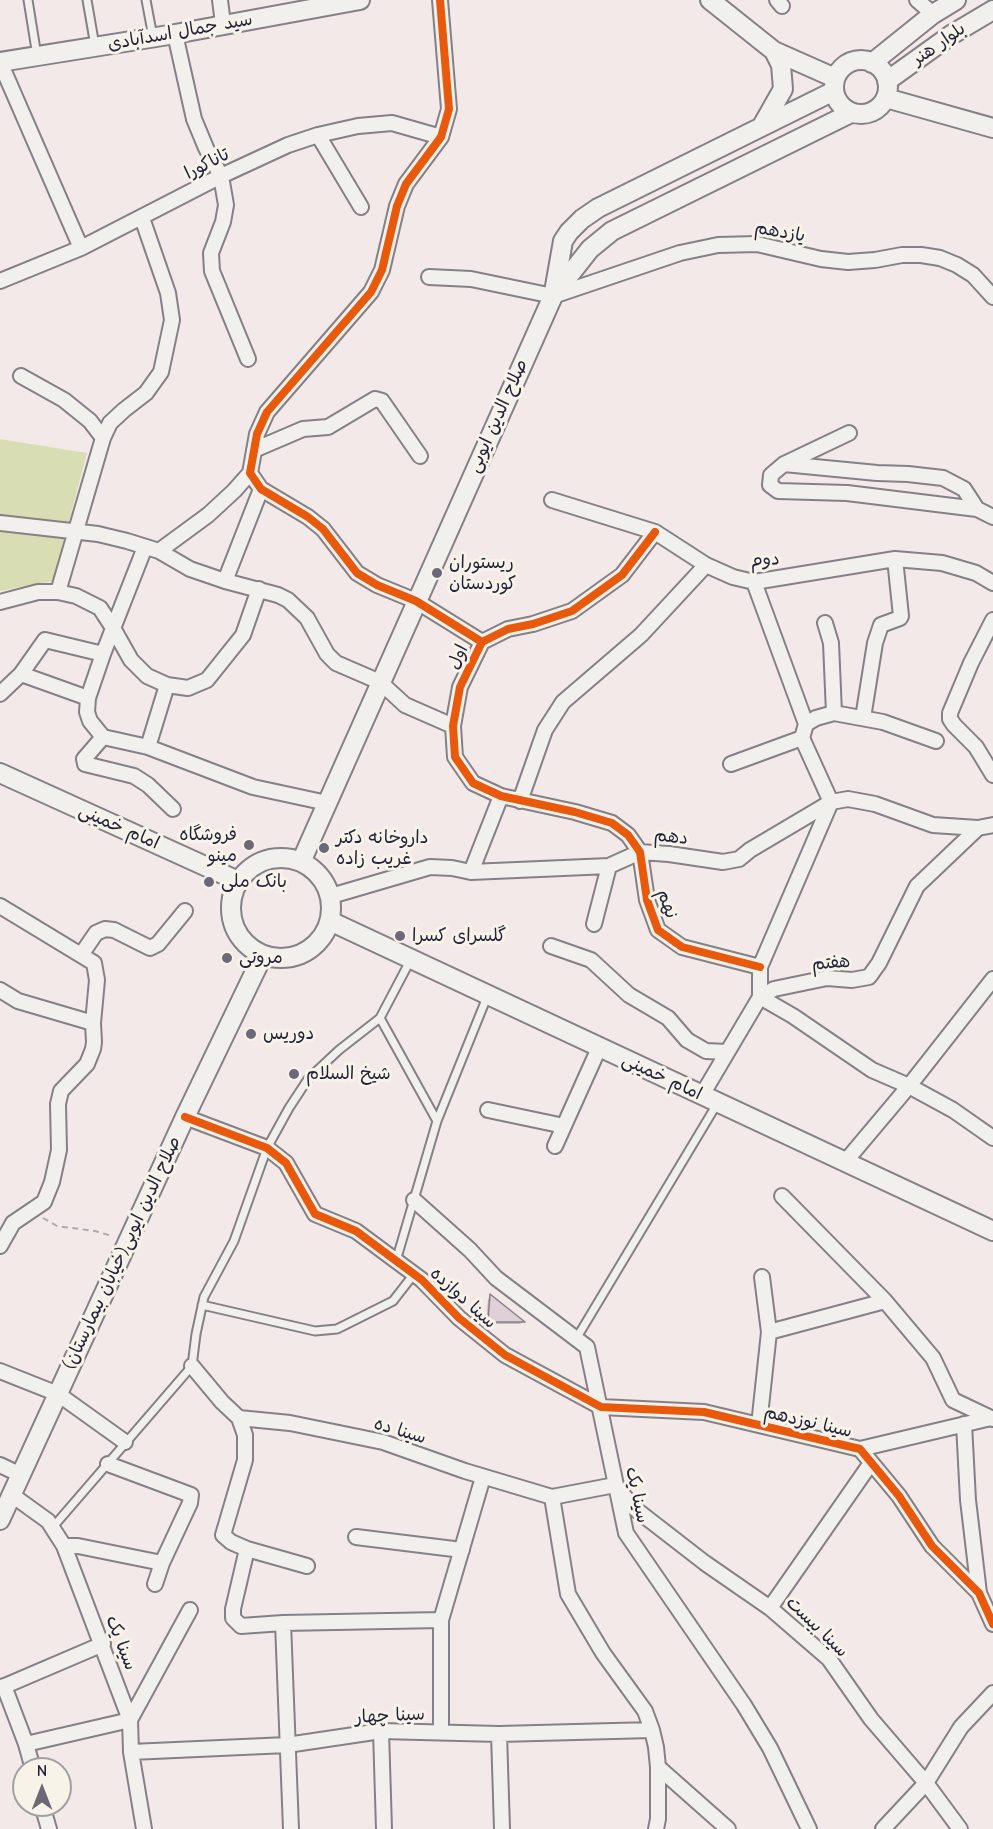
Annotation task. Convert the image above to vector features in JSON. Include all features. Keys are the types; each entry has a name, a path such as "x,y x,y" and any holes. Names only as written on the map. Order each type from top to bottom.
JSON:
{"main road":[{"name":"سید جمال اسدآبادی","path":"0,62 175,34 360,0"},
{"path":"710,0 774,51 834,84"},
{"name":"بلوار هنر","path":"872,63 933,14 956,0"},
{"name":"بلوار هنر","path":"886,89 951,35 993,10"},
{"path":"761,127 783,89 782,65 774,51"},
{"path":"861,60 872,63 884,73 886,89 880,106 872,112 861,115 851,113 836,100 834,84 841,68 850,62 861,60"},
{"path":"553,296 563,241 582,219 598,208 761,127 834,84"},
{"path":"886,89 993,128"},
{"name":"صلاح الدین ایوبی","path":"301,862 553,296 590,249 612,231 851,113"},
{"name":"امام خمینی","path":"0,773 238,881"},
{"path":"278,858 301,862 320,875 331,896 332,909 325,934 316,945 304,953 284,958 263,955 250,948 240,937 233,924 232,902 238,881 255,865 266,860 278,858"},
{"name":"امام خمینی","path":"330,921 993,1231"},
{"name":"صلاح الدین ایوبی(خیابان بیمارستان)","path":"0,1520 185,1117 263,955"}],"street":[{"path":"220,0 223,24"},
{"path":"327,803 253,787 148,747 103,737 90,721 87,712 88,698 113,628 152,549 208,515 234,491 250,472 257,434 267,412 371,292 382,270 397,206 406,184 441,137 449,109 440,0"},
{"path":"917,0 933,14"},
{"path":"175,34 194,119 221,176 226,205 211,253 212,270 248,359"},
{"path":"0,62 81,248"},
{"name":"تاناکورا","path":"0,281 81,248 221,176 288,145 318,135 358,126 392,123 441,137"},
{"path":"318,135 361,207"},
{"path":"58,592 103,438 110,423 146,393 161,372 172,320 168,293 142,218"},
{"name":"یازدهم","path":"553,296 680,253 718,244 757,244 822,259 849,262 902,255 940,258 973,275 993,297"},
{"path":"429,277 471,279 553,296"},
{"path":"21,376 64,400 90,421 103,438"},
{"path":"254,450 303,429 328,428 375,399 382,402 420,456"},
{"path":"849,433 784,464 771,474 770,485 778,492 847,493 977,509 993,517"},
{"path":"784,464 943,478 964,489 977,509"},
{"path":"250,472 261,489 323,529 357,573 377,585 416,601 482,642"},
{"path":"225,581 261,489"},
{"name":"دوم","path":"552,500 655,532 706,566 733,577 754,582 895,559 942,563 976,573 993,583"},
{"path":"0,523 98,534 152,549 190,569 225,581 283,597 301,611 327,654 336,663 380,682 405,705 453,726"},
{"name":"اول","path":"640,852 628,835 612,823 575,812 501,796 473,783 455,757 453,726 460,687 482,642 508,628 533,624 572,611 622,575 655,532"},
{"path":"863,718 875,643 881,625 901,616 895,559"},
{"path":"520,801 544,730 563,702 641,635 706,566"},
{"path":"710,1099 727,1052 760,997 760,967 831,802 802,738 806,724 754,582"},
{"path":"0,602 38,592 58,592 76,596 100,608 131,660 147,676 167,685 188,688 207,680 243,635 259,590"},
{"path":"993,620 971,663 950,713 954,725 976,747 993,775"},
{"path":"825,623 831,643 834,713"},
{"path":"0,694 21,674 45,640 103,654"},
{"path":"21,674 88,698"},
{"path":"148,747 167,685"},
{"path":"806,724 816,718 834,713 883,722 936,741"},
{"path":"103,737 84,759 86,764 134,776 148,785 173,808"},
{"path":"731,764 802,738"},
{"path":"471,872 501,796"},
{"name":"دهم","path":"331,896 430,867 471,872 609,866 640,852 723,862 739,859 750,849 831,802 848,799 875,804 933,825 978,828 993,825"},
{"name":"هفتم","path":"760,997 774,989 827,978 852,981 869,977 879,963 917,886 978,828"},
{"name":"نهم","path":"640,852 647,900 658,930 682,947 760,967"},
{"path":"594,924 609,866"},
{"path":"0,906 94,963 97,980 93,1023 94,1042 87,1064 61,1091 58,1104 59,1150 52,1182 44,1202 13,1223 0,1246"},
{"path":"81,955 96,933 105,929 114,930 150,948 158,944 185,911"},
{"path":"551,946 591,960 629,994 668,1018 687,1040 706,1051 727,1052"},
{"path":"845,1162 909,1086 993,979"},
{"path":"0,990 18,1001 93,1023"},
{"path":"760,997 872,1070 909,1086 953,1110 993,1138"},
{"path":"555,1146 599,1048"},
{"path":"488,1110 564,1126"},
{"path":"185,1117 267,1148"},
{"name":"سینا دوازده","path":"267,1148 286,1163 315,1214 356,1231 414,1274 459,1318 505,1355 601,1407"},
{"path":"782,1196 885,1301 933,1358 952,1400 992,1418"},
{"name":"سینا یک","path":"414,1200 470,1250 496,1278 588,1347 626,1533 744,1705 770,1748 809,1829"},
{"path":"759,1425 769,1332 762,1277"},
{"path":"769,1332 885,1301"},
{"path":"192,1366 222,1402 239,1418 245,1435 245,1460 223,1535 231,1542 247,1549 307,1566"},
{"path":"0,1371 58,1394 125,1442"},
{"name":"سینا نوزدهم","path":"601,1407 704,1413 860,1449 899,1496 932,1546 979,1593 993,1624"},
{"name":"سینا ده","path":"239,1418 290,1423 384,1442 483,1477 552,1497 615,1485"},
{"path":"860,1449 992,1418"},
{"path":"964,1424 968,1500 979,1593"},
{"path":"770,1608 871,1463"},
{"path":"108,1464 192,1495 155,1584"},
{"path":"0,1465 21,1475"},
{"path":"441,1732 441,1620 483,1477"},
{"name":"سینا بیست","path":"615,1485 634,1508 705,1563 770,1608 829,1659 871,1719 926,1783 960,1829"},
{"name":"سینا یک","path":"12,1495 53,1527 64,1546 103,1644 130,1720 131,1752 144,1829"},
{"path":"552,1497 568,1594 603,1653 645,1711 652,1730 657,1748 658,1767 656,1829"},
{"path":"356,1537 462,1550"},
{"path":"64,1546 78,1546 162,1563"},
{"path":"247,1549 233,1618 241,1626 441,1620"},
{"path":"26,1744 130,1720 190,1610"},
{"path":"283,1623 291,1829"},
{"path":"30,1757 2,1687 103,1644"},
{"path":"883,1829 926,1783 962,1727 993,1693"},
{"name":"سینا چهار","path":"131,1752 288,1745 381,1731 499,1734 652,1730"},
{"path":"381,1731 384,1829"},
{"path":"499,1734 502,1829"},
{"path":"658,1767 728,1829"}],"lane":[{"path":"28,0 37,56"},
{"path":"87,0 95,46"},
{"path":"146,0 153,37"},
{"path":"53,1527 192,1366 204,1297 234,1241 267,1148 308,1079 339,1050 380,1018 411,959"},
{"path":"396,1261 438,1121 488,995"},
{"path":"380,1018 438,1121"},
{"path":"576,1338 710,1099"},
{"path":"202,1305 315,1331 337,1329 393,1301 414,1274"}],"path":[{"path":"30,1210 57,1226 95,1231 128,1241"}],"green space":[{"path":"0,439 87,453 53,581 0,591"}],"building":[{"path":"490,1294 525,1322 488,1322"}],"cycle path":[{"path":"440,0 449,109 441,137 406,184 397,206 382,270 371,292 267,412 257,434 250,473 261,489 308,517 323,529 357,573 377,585 416,601 482,642"},
{"path":"655,532 622,575 572,611 533,624 508,629 482,642 460,687 453,726 455,757 473,783 501,796 575,812 612,823 628,835 640,852 647,900 658,930 682,947 760,967"},
{"path":"185,1117 267,1148 286,1163 315,1214 356,1231 422,1280 459,1318 505,1355 601,1407 704,1412 860,1449 899,1496 932,1546 979,1593 993,1624"}],"place":[{"name":"ریستوران کوردستان","path":"437,573"},
{"name":"فروشگاه مینو","path":"249,845"},
{"name":"داروخانه دکتر غریب زاده","path":"324,848"},
{"name":"بانک ملی","path":"209,882"},
{"name":"گلسرای کسرا","path":"400,936"},
{"name":"مروتی","path":"227,958"},
{"name":"دوریس","path":"251,1034"},
{"name":"شیخ السلام","path":"294,1074"}]}
